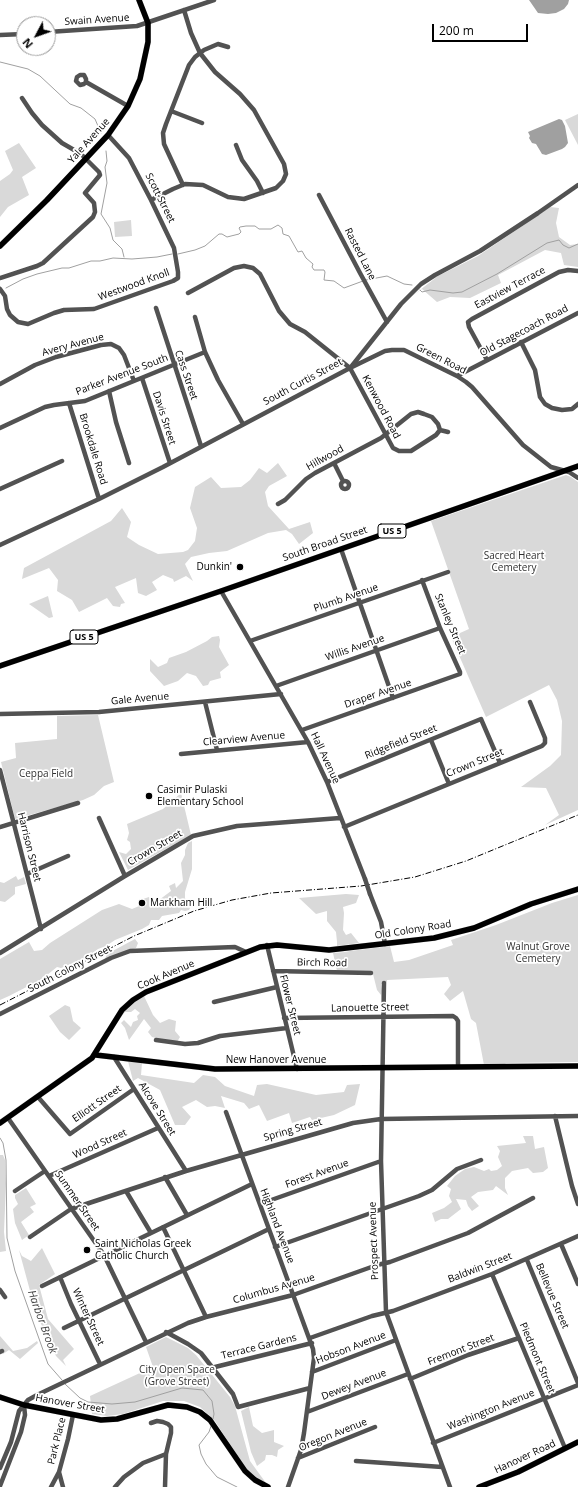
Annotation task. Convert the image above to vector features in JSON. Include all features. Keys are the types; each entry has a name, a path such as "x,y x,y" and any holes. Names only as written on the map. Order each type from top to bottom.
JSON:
{"main road":[{"path":"139,0 148,23"},
{"name":"Yale Avenue","path":"0,246 47,200 108,135 128,106 136,89 144,65 148,42 148,23"},
{"name":"South Broad Street","path":"0,666 221,591 578,466"},
{"name":"Old Colony Road","path":"267,945 329,950 434,938 460,932 487,923 531,904 578,889"},
{"name":"Cook Avenue","path":"0,1124 88,1062 96,1054 122,1010 133,1000 146,992 267,945"},
{"name":"New Hanover Avenue","path":"96,1054 208,1069 578,1066"},
{"name":"Hanover Street","path":"0,1396 24,1405 73,1415 109,1420 162,1406 175,1405 193,1409 205,1416 220,1432 245,1471 255,1480 268,1487"},
{"name":"Hanover Road","path":"479,1487 518,1472 578,1443"}],"street":[{"path":"148,23 214,0"},
{"path":"151,200 183,185 203,185 228,197 244,199 276,188 283,181 286,174 284,164 248,102 215,72 200,52 191,33 184,10"},
{"name":"Swain Avenue","path":"56,31 130,26 148,23"},
{"path":"0,35 16,34"},
{"path":"183,185 164,144 163,133 190,65 200,52 209,47 218,44 228,47"},
{"path":"86,82 128,106"},
{"path":"0,278 35,267 43,263 61,248 94,214 94,204 85,193 100,175 99,172 78,152 53,136 37,119 22,98"},
{"path":"171,111 202,123"},
{"name":"Scott Street","path":"108,135 129,158 151,200 174,248 178,278"},
{"path":"236,145 242,160 257,181 263,193"},
{"name":"South Curtis Street","path":"0,545 99,499 350,368 410,294 421,284 486,246 538,213 578,185"},
{"name":"Rasted Lane","path":"320,195 364,281 387,322"},
{"path":"188,293 234,268 244,266 253,268 260,274 279,311 290,324 305,332 350,368"},
{"name":"Eastview Terrace","path":"487,360 469,327 468,322 559,272 568,270 578,271"},
{"name":"Westwood Knoll","path":"0,289 5,296 7,309 10,315 18,322 28,324 64,310 94,309 172,282 178,278"},
{"name":"Cass Street","path":"156,308 201,446"},
{"name":"Old Stagecoach Road","path":"457,376 578,312"},
{"path":"195,317 205,352 218,380 244,424"},
{"path":"521,342 535,370 540,397 545,404 552,408 562,410 572,408 578,404"},
{"name":"Avery Avenue","path":"0,384 49,359 101,345 111,344 119,348 124,355 134,381"},
{"name":"Green Road","path":"350,368 385,352 398,349 404,350 457,376 472,387 523,445 551,467 564,470 578,478"},
{"name":"Parker Avenue South","path":"0,428 45,407 54,404 85,400 205,352"},
{"name":"Kenwood Road","path":"350,368 393,448 399,452 411,451 436,435 440,430"},
{"name":"Davis Street","path":"142,378 170,463"},
{"path":"109,391 116,422 130,463"},
{"name":"Brookdale Road","path":"69,403 99,499"},
{"name":"Hillwood","path":"278,504 285,500 306,479 385,435 411,414 418,412 432,417 438,424 440,430"},
{"path":"440,430 448,432"},
{"path":"0,489 62,461"},
{"path":"334,463 343,481"},
{"path":"341,549 393,698"},
{"name":"Plumb Avenue","path":"250,641 448,572"},
{"name":"Stanley Street","path":"422,580 440,628 460,674"},
{"name":"Hall Avenue","path":"221,591 302,730 327,782 365,879 380,922 385,944"},
{"name":"Willis Avenue","path":"276,686 440,628"},
{"name":"Draper Avenue","path":"302,730 460,674"},
{"name":"Gale Avenue","path":"0,714 99,712 281,694"},
{"path":"205,702 218,750"},
{"name":"Crown Street","path":"344,827 542,746 545,743 546,738 530,702"},
{"name":"Ridgefield Street","path":"327,782 481,719 500,763"},
{"path":"431,740 449,784"},
{"name":"Clearview Avenue","path":"181,754 308,742"},
{"name":"Harrison Street","path":"0,770 41,928"},
{"path":"0,827 78,803"},
{"path":"99,818 125,876"},
{"name":"Crown Street","path":"0,953 193,836 237,826 340,818"},
{"path":"27,874 68,856"},
{"name":"Flower Street","path":"267,945 297,1069"},
{"name":"South Colony Street","path":"0,1014 111,958 130,951 235,947 246,952"},
{"name":"Birch Road","path":"273,971 371,973"},
{"name":"Prospect Avenue","path":"384,983 381,1162 386,1312 450,1487"},
{"path":"214,1002 277,986"},
{"name":"Lanouette Street","path":"284,1018 453,1016 458,1021 458,1067"},
{"path":"156,1040 185,1044 196,1043 220,1036 287,1028"},
{"name":"Alcove Street","path":"114,1057 186,1171"},
{"name":"Elliott Street","path":"38,1097 70,1134 134,1089"},
{"name":"Highland Avenue","path":"226,1112 312,1343 314,1353 303,1442 288,1487"},
{"path":"555,1116 572,1186 578,1204"},
{"name":"Spring Street","path":"30,1237 71,1208 241,1154 353,1123 382,1119 578,1116"},
{"name":"Summer Street","path":"8,1118 104,1255 146,1342"},
{"name":"Wood Street","path":"49,1176 158,1128"},
{"path":"275,1247 425,1193 432,1190 457,1169 481,1160"},
{"name":"Forest Avenue","path":"260,1204 381,1162"},
{"path":"15,1191 46,1171"},
{"path":"165,1178 187,1215"},
{"path":"42,1286 252,1184"},
{"path":"126,1191 151,1233"},
{"name":"Columbus Avenue","path":"24,1405 31,1398 166,1332 206,1317 294,1295 384,1264 468,1233 533,1198"},
{"path":"163,1228 206,1317"},
{"path":"64,1328 269,1229"},
{"name":"Baldwin Street","path":"310,1338 372,1316 399,1309 492,1274 527,1260 578,1236"},
{"path":"561,1244 578,1284"},
{"name":"Bellevue Street","path":"527,1260 578,1384"},
{"name":"Piedmont Street","path":"492,1274 565,1448"},
{"name":"Winter Street","path":"60,1277 100,1364"},
{"path":"0,1290 5,1297"},
{"path":"166,1332 195,1348 233,1394 238,1407 310,1388"},
{"name":"Fremont Street","path":"409,1377 518,1338"},
{"name":"Hobson Avenue","path":"312,1372 396,1340"},
{"name":"Terrace Gardens","path":"211,1368 312,1343"},
{"name":"Dewey Avenue","path":"307,1412 409,1377"},
{"name":"Washington Avenue","path":"433,1443 578,1384"},
{"path":"6,1473 0,1469 12,1441 18,1414 24,1405"},
{"path":"0,1486 17,1444 26,1415 24,1405"},
{"name":"Park Place","path":"51,1487 59,1472 73,1415"},
{"path":"150,1423 157,1421 163,1422 171,1427 166,1454 165,1487"},
{"name":"Oregon Avenue","path":"298,1458 375,1428"},
{"path":"12,1441 17,1444"},
{"path":"115,1487 124,1477 142,1463 166,1454"},
{"path":"356,1461 442,1467"},
{"name":"Park Place","path":"59,1472 63,1487"}],"green space":[{"path":"578,114 578,145 565,120"},
{"path":"19,143 36,168 22,177 29,195 8,207 0,217 0,181 13,170 5,151"},
{"path":"550,207 559,208 556,223 559,237 570,245 578,244 578,267 564,265 561,253 545,250 498,275 501,283 470,298 450,297 437,302 422,289 411,297 438,276 478,256"},
{"path":"131,220 132,236 115,237 114,222"},
{"path":"278,463 287,476 269,486 265,492 268,506 289,529 310,522 313,533 299,544 292,534 286,530 268,533 227,551 191,557 185,564 193,581 186,576 174,582 173,579 163,575 152,582 157,590 146,596 138,593 136,578 115,587 125,603 121,604 120,607 113,606 107,598 79,612 72,600 57,591 58,580 49,568 22,579 24,568 111,521 122,508 131,522 127,537 139,545 158,554 183,552 188,550 195,541 197,528 190,508 195,487 211,477 221,488 241,487 250,480 259,468 267,473"},
{"name":"Sacred Heart Cemetery","path":"566,475 578,482 578,810 545,825 559,815 546,788 521,787 550,766 561,755 562,721 557,700 549,685 486,717 451,637 469,629 431,521"},
{"path":"48,596 53,617 49,618 29,604"},
{"path":"219,636 219,647 229,665 220,672 221,678 210,681 208,685 203,686 196,676 187,673 178,681 164,686 150,671 150,659 158,667 167,663 169,658 186,652 212,637"},
{"name":"Ceppa Field","path":"98,715 114,782 104,786 94,795 83,800 15,819 1,762 16,758 15,743 57,739 57,716"},
{"path":"181,793 191,835 128,870 119,852 126,854 131,849 130,842 127,840 129,833 127,824 163,809"},
{"path":"192,841 192,869 185,892 185,898 190,908 189,910 181,910 179,913 162,916 159,920 151,920 149,925 142,929 115,940 87,957 61,968 57,967 42,979 0,1000 0,959 29,942 34,951 42,950 50,943 102,910 119,904 132,909 144,904 143,899 149,897 152,905 160,901 159,900 171,891 169,886 175,883 176,888 183,881 181,863 188,843"},
{"path":"16,876 18,880 24,877 26,884 15,887 15,894 5,902 0,901 0,882 4,883"},
{"path":"346,894 359,895 356,903 343,907 343,930 346,935 351,933 359,943 337,946 336,932 327,921 327,911 316,914 299,898"},
{"name":"Walnut Grove Cemetery","path":"578,895 578,1062 506,1063 504,1065 484,1065 476,1023 471,1019 463,991 450,1001 444,994 451,985 448,977 387,980 387,983 385,982 381,984 382,991 381,1002 381,995 377,990 373,974 370,971 337,971 333,953 390,946 394,962 409,960 453,945 451,940"},
{"path":"135,939 138,943 136,948 105,959 107,954"},
{"path":"144,996 153,1015 160,1023 169,1019 176,1021 175,1031 180,1037 177,1042 152,1037 148,1032 151,1028 144,1019 129,1040 125,1028 121,1023 124,1020 131,1027 133,1022 138,1020 137,1016 140,1013 135,1009 131,1012 125,1012 121,1017 120,1016 134,1002"},
{"path":"65,1005 70,1007 73,1021 81,1028 69,1040 60,1032 49,1016"},
{"path":"128,1061 142,1063 141,1075 194,1083 203,1075 215,1077 225,1086 254,1096 257,1085 267,1084 316,1095 344,1092 347,1085 360,1084 355,1105 334,1115 312,1120 310,1117 292,1123 289,1113 267,1121 259,1105 249,1109 244,1103 221,1096 225,1108 215,1106 207,1107 196,1100 182,1107 191,1117 185,1125 175,1125 160,1090 138,1078 133,1081"},
{"path":"523,1136 533,1136 535,1149 544,1147 548,1168 543,1172 533,1173 528,1168 512,1171 505,1178 505,1188 508,1195 496,1186 493,1190 478,1192 471,1197 479,1206 472,1211 466,1200 456,1199 461,1209 448,1219 441,1219 435,1222 432,1213 444,1208 452,1202 449,1196 451,1189 447,1186 455,1176 465,1169 474,1167 484,1171 489,1169 491,1171 497,1170 502,1166 498,1157 500,1151 497,1146 526,1143"},
{"path":"0,1155 3,1155 5,1160 6,1184 4,1232 6,1251 0,1252"},
{"path":"26,1188 36,1204 30,1207 34,1212 21,1222 29,1235 22,1240 15,1223 13,1209 18,1204 15,1195"},
{"path":"42,1248 55,1274 39,1285 48,1319 74,1349 63,1360 66,1366 56,1356 36,1313 19,1250 22,1256 31,1261"},
{"path":"0,1336 13,1351 27,1348 37,1341 38,1343 20,1359 9,1350 3,1354 0,1350"},
{"name":"City Open Space (Grove Street)","path":"166,1337 188,1348 196,1355 230,1397 235,1406 250,1461 266,1483 265,1485 246,1470 215,1421 200,1407 184,1401 163,1401 123,1414 107,1416 92,1414 90,1396 153,1367 146,1347"},
{"path":"249,1407 253,1426 262,1433 274,1430 274,1442 284,1446 278,1450 277,1457 266,1455 265,1460 257,1466 251,1452 241,1411"}],"shaded area":[{"path":"529,0 569,0 564,9 556,13 548,14 538,13"},
{"path":"559,119 562,120 565,126 568,143 562,149 546,155 542,154 536,144 532,143 528,132"}],"waterway":[{"path":"0,62 28,69 40,76 70,104 81,108 95,119 101,133"},
{"path":"106,151 107,161 105,167 107,183 101,214 110,228 113,240 122,249 124,257"},
{"path":"178,254 205,246 219,234 227,237 239,234 241,232 240,227 255,226 259,229 271,229 278,225 282,228 283,234 289,236 298,252 302,251 306,258 313,264 312,267 314,270 324,270 324,280 334,281 344,288 363,281"},
{"path":"420,290 422,292 430,290 453,293 462,292 497,274 547,243 559,240 563,245 569,248 578,244"},
{"path":"6,288 23,279 37,274 62,268 69,268 91,261 100,261 113,258 132,259 157,257 172,254"},
{"path":"366,280 387,276 404,284 412,285"},
{"name":"Harbor Brook","path":"0,1138 3,1143 6,1160 7,1238 15,1271 48,1364 62,1380"},
{"name":"Harbor Brook","path":"65,1384 80,1398 88,1402 112,1404 135,1402 182,1388 203,1390 212,1401 214,1414 213,1419"},
{"name":"Harbor Brook","path":"211,1426 209,1432 199,1445 201,1454 206,1464 217,1477 237,1487"}],"railway":[{"path":"0,1005 134,936 194,911 232,900 271,893 361,886 415,877 466,861 578,815"}],"place":[{"name":"Dunkin'","path":"240,567"},
{"name":"Casimir Pulaski Elementary School","path":"149,796"},
{"name":"Markham Hill","path":"142,903"},
{"name":"Saint Nicholas Greek Catholic Church","path":"87,1250"}]}
